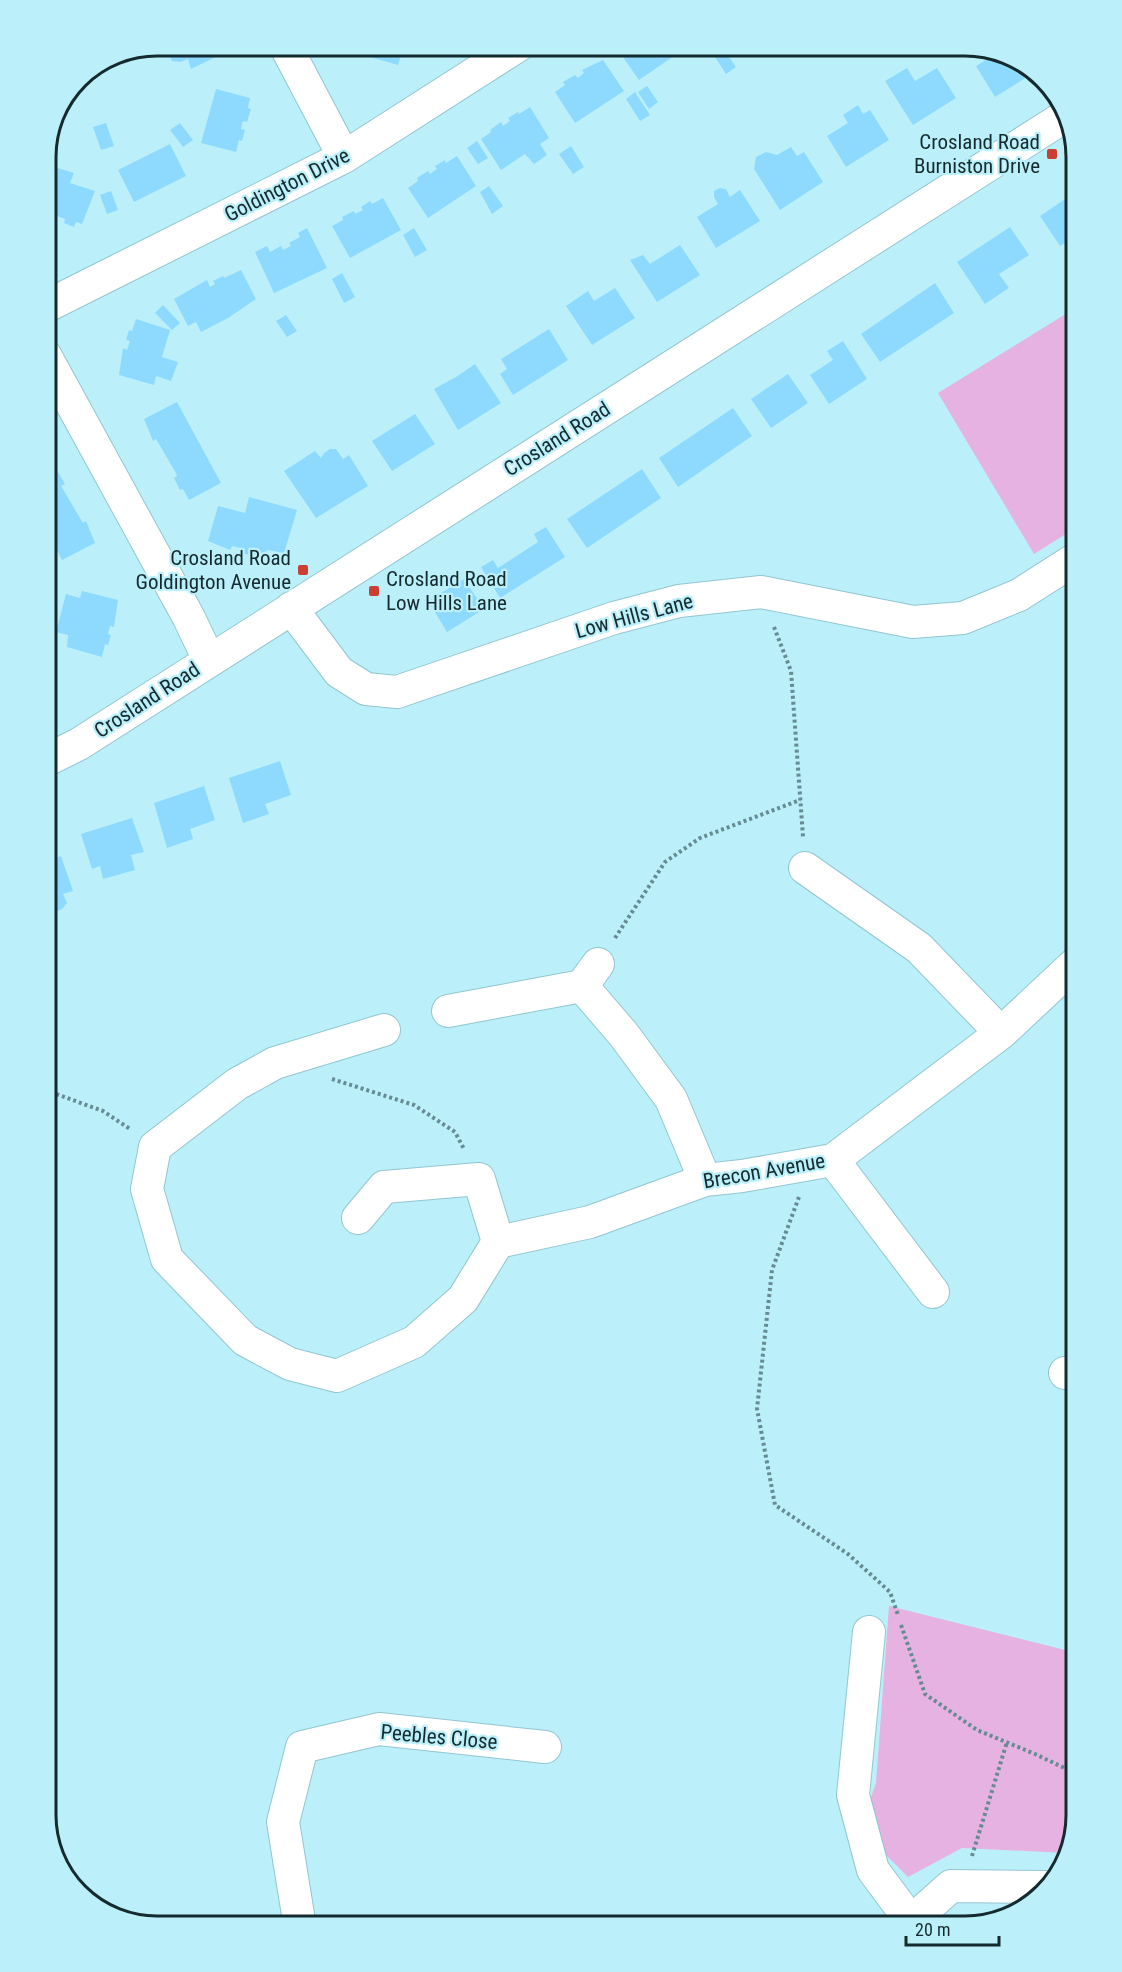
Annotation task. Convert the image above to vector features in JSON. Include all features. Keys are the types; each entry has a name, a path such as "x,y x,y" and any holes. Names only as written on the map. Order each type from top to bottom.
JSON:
{"street":[{"path":"291,56 344,157"},
{"name":"Goldington Drive","path":"56,301 344,157 502,56"},
{"name":"Crosland Road","path":"56,756 79,744 1059,120"},
{"path":"56,376 189,618 209,660"},
{"name":"Low Hills Lane","path":"291,608 339,672 366,689 397,692 614,618 679,601 761,592 913,622 963,618 1018,595 1066,565"},
{"path":"805,868 919,948 1001,1033"},
{"name":"Brecon Avenue","path":"498,1242 590,1222 705,1180 822,1162 1001,1033 1066,972"},
{"path":"448,1011 590,975 624,1035 670,1099 705,1180"},
{"path":"358,1218 384,1187 479,1179 498,1242 463,1299 414,1342 337,1376 290,1364 245,1340 167,1259 147,1189 155,1147 237,1083 275,1063 384,1030"},
{"path":"822,1162 933,1292"},
{"path":"868,1632 853,1795 873,1870 903,1916"},
{"name":"Peebles Close","path":"298,1916 284,1822 302,1748 379,1729 545,1747"},
{"path":"917,1916 951,1886 1036,1887"}],"path":[{"path":"761,592 791,671 805,868"},
{"path":"590,975 665,862 700,838 800,800"},
{"path":"323,1077 414,1105 455,1131 479,1179"},
{"path":"56,1094 104,1111 155,1147"},
{"path":"822,1162 772,1270 757,1409 775,1505 848,1554 890,1592 926,1694 977,1731 1066,1769"},
{"path":"963,1886 1007,1742"}],"shaded area":[{"path":"1066,314 1066,534 1034,554 938,393"},
{"path":"889,1606 1066,1650 1066,1829 1059,1853 962,1848 908,1877 879,1848 866,1811 876,1783"}],"building":[{"path":"170,56 218,56 191,69 188,59 180,62 172,61"},
{"path":"366,56 401,56 398,65"},
{"path":"622,56 674,56 639,80"},
{"path":"728,56 736,67 726,74 715,57"},
{"path":"989,58 1010,66 1027,77 995,97 976,66"},
{"path":"603,60 624,91 575,123 555,92 565,85 563,82 575,75 578,78 584,73 582,70"},
{"path":"907,68 915,81 937,68 956,98 913,125 885,81"},
{"path":"647,86 658,102 649,109 638,92"},
{"path":"216,89 250,98 248,108 251,109 247,122 243,121 241,129 245,130 236,152 201,143"},
{"path":"635,92 650,115 640,121 626,99"},
{"path":"858,105 863,114 870,110 889,140 846,167 827,136 848,123 843,115"},
{"path":"530,107 549,138 540,144 547,155 534,164 525,154 501,170 481,139 501,122 503,126 510,121 508,118"},
{"path":"106,123 114,146 101,150 93,127"},
{"path":"180,123 193,140 183,147 170,130"},
{"path":"477,141 488,158 478,164 467,148"},
{"path":"170,144 186,176 134,202 118,170"},
{"path":"571,146 584,167 573,174 559,154"},
{"path":"791,147 797,156 804,152 823,182 780,210 754,169 756,157 766,152 777,155"},
{"path":"457,156 476,186 428,218 408,188 418,181 417,178 428,171 430,174 437,169 435,166 445,160 446,163"},
{"path":"56,167 74,173 70,183 95,191 82,224 76,222 74,227 64,223 65,219 56,216"},
{"path":"489,186 503,206 492,214 480,192"},
{"path":"720,188 726,189 730,197 740,190 760,221 716,248 697,217 718,204 714,191"},
{"path":"111,191 118,210 107,214 100,195"},
{"path":"383,198 401,230 350,258 332,226 343,220 342,217 354,211 355,214 363,210 361,207 370,201 372,204"},
{"path":"1066,198 1066,242 1060,246 1040,216"},
{"path":"1010,227 1029,255 999,274 1009,288 985,304 957,262"},
{"path":"307,228 327,268 274,293 255,252 267,246 270,252 281,246 283,250 291,246 289,243 300,237 298,233"},
{"path":"414,228 427,250 415,257 403,235"},
{"path":"680,245 700,275 657,302 630,260 643,255 650,264"},
{"path":"241,270 256,299 228,318 201,332 196,322 188,326 174,299 207,280 210,287 215,284 213,281"},
{"path":"342,273 355,297 344,303 332,279"},
{"path":"935,283 954,313 880,362 861,334"},
{"path":"615,288 635,318 592,345 566,306 588,291 594,301"},
{"path":"163,305 180,323 172,330 155,313"},
{"path":"286,315 297,331 287,337 276,321"},
{"path":"136,319 170,330 162,357 178,362 171,381 156,376 154,385 119,375 123,348 127,350 130,341 126,340"},
{"path":"549,329 568,360 513,395 500,374 507,369 501,359"},
{"path":"843,341 867,379 829,404 810,375 833,360 827,351"},
{"path":"475,364 501,403 458,430 434,389"},
{"path":"788,374 808,403 771,428 751,399"},
{"path":"177,402 221,483 189,500 183,489 180,490 174,478 177,476 176,473 156,439 153,441 144,419"},
{"path":"733,408 752,436 678,487 659,458"},
{"path":"415,414 435,444 392,471 372,441"},
{"path":"330,449 336,449 343,459 349,455 368,486 316,518 284,471 315,451 321,458"},
{"path":"642,469 661,498 587,548 567,519"},
{"path":"58,472 65,484 61,486 83,523 86,521 95,543 62,560 56,549 56,473"},
{"path":"249,497 297,510 284,553 267,550 265,556 253,553 252,556 239,552 240,548 232,546 230,550 208,541 218,506 245,513"},
{"path":"546,527 565,557 500,598 481,567 493,560 498,568 538,542 534,534"},
{"path":"464,579 484,609 447,632 428,601"},
{"path":"82,591 118,600 114,627 110,626 108,634 111,635 108,645 105,644 102,657 67,647 68,635 56,632 66,594 80,598"},
{"path":"280,761 291,795 265,804 269,814 243,823 229,778"},
{"path":"204,786 215,820 190,829 193,839 167,848 154,803"},
{"path":"132,818 144,852 131,855 135,870 103,879 100,866 92,869 81,834"},
{"path":"61,856 73,891 63,894 67,903 57,911 56,910 56,858"}],"place":[{"name":"Crosland Road Burniston Drive","path":"1052,154"},
{"name":"Crosland Road Goldington Avenue","path":"303,570"},
{"name":"Crosland Road Low Hills Lane","path":"374,591"}]}
